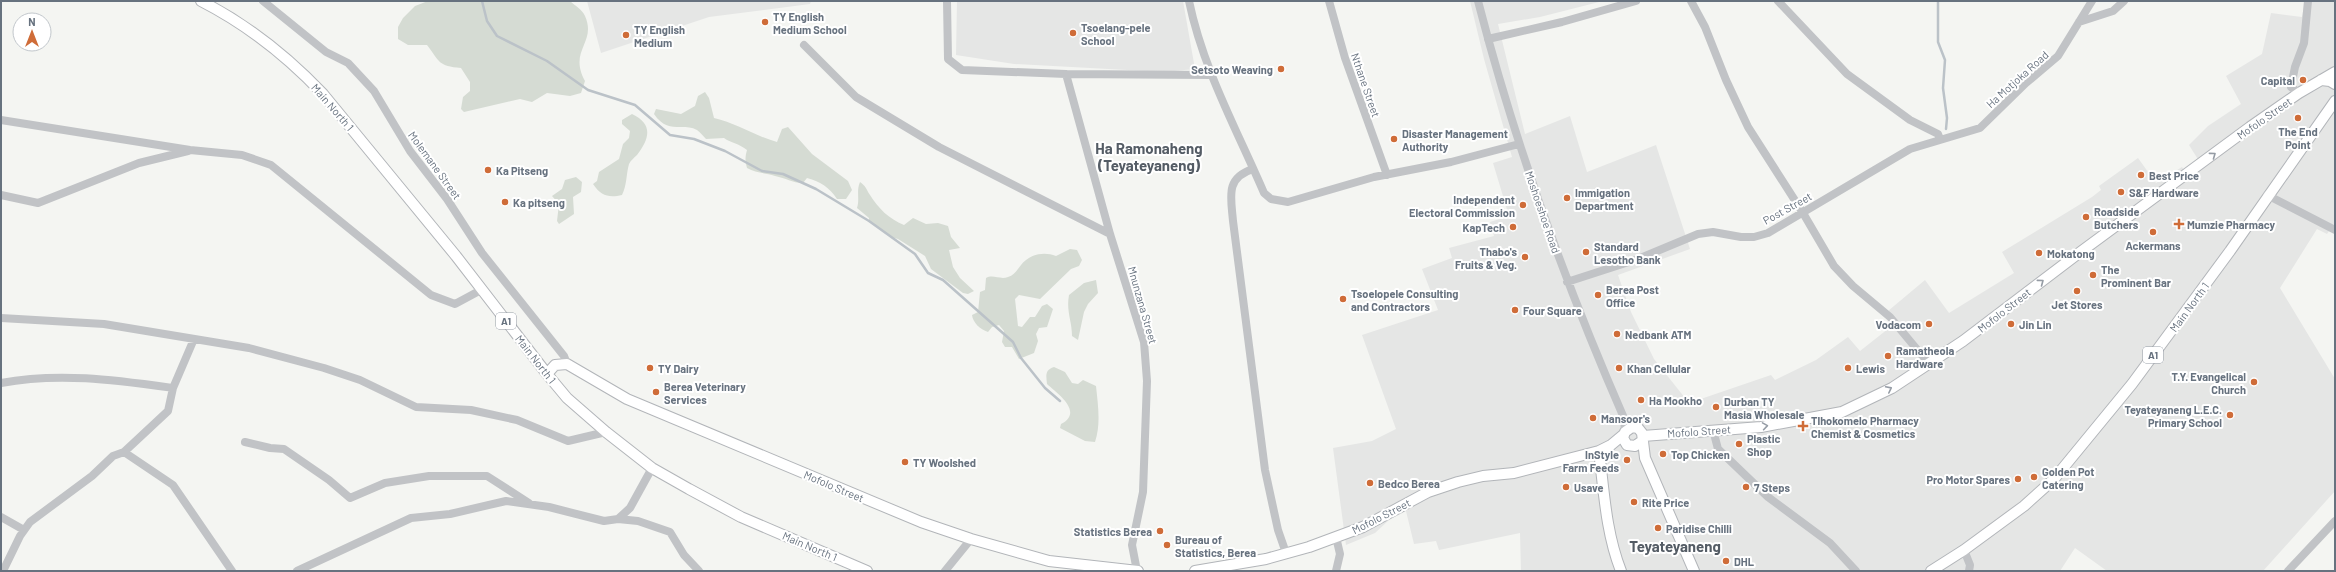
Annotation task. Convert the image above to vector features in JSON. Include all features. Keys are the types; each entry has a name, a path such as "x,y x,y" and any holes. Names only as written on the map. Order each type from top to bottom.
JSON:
{"main road":[{"name":"Main North 1","path":"201,1 250,29 300,70 319,89 456,256 546,374 567,398 606,432 652,468 741,517 867,571"},
{"name":"Mofolo Street","path":"1642,438 1761,426 1842,412 1892,388 1930,365 2075,256 2300,93 2335,72"},
{"path":"2321,80 2330,81 2335,84"},
{"name":"Main North 1","path":"1931,571 1964,550 2024,506 2054,479 2132,384 2230,251 2335,101"},
{"name":"Mofolo Street","path":"567,364 600,384 660,412 922,522 971,539 1049,561 1137,571"},
{"path":"546,374 555,365 567,364"},
{"path":"1645,458 1624,440 1624,433 1629,428 1635,427 1640,430 1645,458 1694,571"},
{"name":"Mofolo Street","path":"1195,571 1266,559 1286,554 1363,527 1428,492 1483,476 1514,473 1599,451 1611,445 1624,433"},
{"path":"1630,446 1638,445 1642,438"},
{"name":"Mofolo Street","path":"1611,445 1630,446"},
{"path":"1599,451 1607,520 1615,555 1622,571"}],"street":[{"name":"Molemane Street","path":"263,1 326,52 348,63 374,91 410,151 447,199 482,253 564,356 567,364"},
{"path":"271,7 277,1"},
{"path":"947,1 948,60 962,70 1066,74 1211,76"},
{"path":"1189,1 1194,28 1211,76 1264,193 1272,199 1288,202 1387,175 1451,162 1519,144"},
{"name":"Nthane Street","path":"1329,1 1344,58 1387,175"},
{"name":"Moshoeshoe Road","path":"1478,1 1519,144 1567,282 1624,418 1624,433"},
{"path":"1488,39 1562,22 1636,1"},
{"path":"1691,1 1705,27 1726,80 1748,127 1803,213 1834,266 1853,286 1890,317 1930,365"},
{"path":"1778,1 1847,74 1910,120 1938,134 1940,139"},
{"name":"Ha Motjoka Road","path":"1940,139 1956,136 1980,128 2026,83 2058,56 2072,38 2079,22 2092,1"},
{"path":"2079,22 2113,11 2124,1"},
{"path":"2300,93 2291,87 2295,67 2304,43 2308,1"},
{"path":"804,45 856,97 939,147 1110,234"},
{"name":"Mnunzana Street","path":"1066,74 1110,234 1144,342 1146,381 1143,492 1132,546 1137,571"},
{"path":"1,120 190,150 242,155 271,165 431,295 455,304 481,290"},
{"name":"Post Street","path":"1567,282 1638,259 1698,234 1713,232 1741,237 1754,237 1768,233 1910,149 1940,139"},
{"path":"1,195 38,203 139,163 190,150"},
{"path":"1253,169 1243,172 1236,178 1231,188 1232,221 1265,470 1278,530 1286,554"},
{"path":"2268,195 2335,230"},
{"path":"1,318 104,324 249,348 324,368 360,380 416,407 471,410 517,420 568,440 606,432"},
{"path":"3,571 24,530 46,508 92,476 113,456 124,452 168,411 173,388 194,339"},
{"path":"1,383 33,378 72,376 173,388"},
{"name":"Moshoeshoe Road","path":"1624,418 1635,427"},
{"path":"1713,430 1718,449 1768,497 1830,543 1856,571"},
{"path":"245,442 284,448 329,480 350,498 385,483 429,476 486,476 532,504"},
{"path":"124,452 173,485 232,571"},
{"path":"618,519 630,508 652,468"},
{"path":"297,571 411,518 450,514 506,501 532,504 604,521 618,519 638,521 670,532 684,555 699,571"},
{"path":"1,517 24,530"},
{"path":"2288,571 2335,521"},
{"path":"1336,537 1340,554 1336,571"},
{"path":"945,571 971,539"},
{"path":"1964,550 1970,565 1969,571"}],"shaded area":[{"path":"428,1 570,1 584,14 588,25 588,33 580,62 585,81 581,93 570,96 547,93 532,102 520,99 464,112 461,109 463,97 470,91 470,82 461,68 448,66 440,62 427,45 408,45 398,39 398,27 403,18 415,6"},
{"name":"TY English Medium","path":"587,1 811,1 810,4 709,17 601,53"},
{"name":"Tsoelang-pele School","path":"957,1 1183,1 1195,69 1164,72 1014,64 956,55"},
{"path":"1470,1 1603,1 1540,17 1498,24 1525,134 1570,116 1587,172 1656,145 1690,249 1618,275 1631,312 1654,359 1689,403 1771,375 1775,380 1816,360 1848,337 1860,351 1898,321 1888,311 1925,280 1949,313 2014,273 2002,252 2092,197 2101,190 2099,186 2138,158 2156,183 2182,167 2185,171 2199,161 2189,145 2208,126 2241,104 2226,76 2262,54 2271,13 2302,17 2305,1 2335,1 2335,223 2327,234 2317,229 2280,288 2335,379 2335,491 2263,571 2107,571 2075,548 2060,571 1521,571 1520,533 1439,550 1436,541 1414,544 1406,511 1389,520 1375,533 1346,545 1333,448 1372,441 1396,429 1362,335 1438,310 1422,269 1452,258 1449,248 1494,236 1490,222 1509,216 1493,163 1512,157 1484,59"},
{"path":"705,92 709,98 714,118 777,142 782,129 788,127 812,154 848,181 852,190 846,199 837,199 831,191 824,186 807,178 803,183 799,183 750,170 747,168 746,163 747,150 741,146 724,138 706,139 697,130 692,128 670,126 659,120 654,114 656,109 681,114 695,106 698,96"},
{"path":"632,114 639,118 646,127 647,137 645,143 629,164 622,195 609,196 602,194 593,184 597,181 599,172 619,159 623,144 629,138 630,131 622,124 622,120"},
{"path":"576,177 582,182 581,192 573,197 574,214 559,224 557,221 559,204 552,196 562,189 565,180"},
{"path":"860,182 865,186 880,209 899,223 904,225 913,218 926,224 938,223 948,226 951,237 960,248 949,250 953,267 960,278 974,291 968,294 963,293 931,269 925,256 898,239 891,237 869,221 869,218 857,208"},
{"path":"1070,249 1077,250 1082,260 1079,266 1071,269 1040,299 1019,295 1015,299 1018,326 1022,327 1030,317 1035,317 1042,306 1047,304 1053,309 1047,327 1039,328 1036,334 1038,341 1034,353 1019,359 1012,347 1005,347 1002,342 1004,331 999,325 992,327 988,332 982,329 974,321 972,315 978,312 980,292 985,290 986,278 1005,278 1011,276 1026,260 1033,256 1048,254 1056,256"},
{"path":"1096,280 1098,293 1088,304 1084,312 1078,340 1072,336 1068,306 1069,295 1084,283"},
{"path":"1054,367 1065,372 1072,383 1078,384 1083,380 1096,386 1098,428 1095,442 1085,441 1060,428 1061,424 1070,414 1070,409 1067,403 1047,384 1047,373"}],"waterway":[{"path":"482,1 487,21 497,36 547,61 588,90 635,105 670,135 694,139 725,151 762,171 783,174 816,189 869,221 915,254 928,273 943,280 1013,342 1021,358 1045,388 1060,401"},
{"path":"1938,1 1938,42 1945,60 1943,88 1947,118 1946,129"}],"place":[{"name":"TY English Medium School","path":"765,22"},
{"name":"Tsoelang-pele School","path":"1073,33"},
{"name":"TY English Medium","path":"626,35"},
{"name":"Setsoto Weaving","path":"1281,69"},
{"name":"Capital","path":"2303,80"},
{"name":"The End Point","path":"2298,118"},
{"name":"Disaster Management Authority","path":"1394,139"},
{"name":"Ka Pitseng","path":"488,170"},
{"name":"Best Price","path":"2141,175"},
{"name":"S&F Hardware","path":"2121,192"},
{"name":"Immigation Department","path":"1567,198"},
{"name":"Ka pitseng","path":"505,202"},
{"name":"Independent Electoral Commission","path":"1523,205"},
{"name":"Roadside Butchers","path":"2086,217"},
{"name":"Mumzie Pharmacy","path":"2179,224"},
{"name":"KapTech","path":"1513,227"},
{"name":"Ackermans","path":"2153,232"},
{"name":"Standard Lesotho Bank","path":"1586,252"},
{"name":"Mokatong","path":"2039,253"},
{"name":"Thabo's Fruits & Veg.","path":"1525,257"},
{"name":"The Prominent Bar","path":"2093,275"},
{"name":"Jet Stores","path":"2077,291"},
{"name":"Berea Post Office","path":"1598,295"},
{"name":"Tsoelopele Consulting and Contractors","path":"1343,299"},
{"name":"Four Square","path":"1515,310"},
{"name":"Vodacom","path":"1929,324"},
{"name":"Jin Lin","path":"2011,324"},
{"name":"Nedbank ATM","path":"1617,334"},
{"name":"Ramatheola Hardware","path":"1888,356"},
{"name":"TY Dairy","path":"650,368"},
{"name":"Khan Cellular","path":"1619,368"},
{"name":"Lewis","path":"1848,368"},
{"name":"T.Y. Evangelical Church","path":"2254,382"},
{"name":"Berea Veterinary Services","path":"656,392"},
{"name":"Ha Mookho","path":"1641,400"},
{"name":"Durban TY Masia Wholesale","path":"1716,407"},
{"name":"Teyateyaneng L.E.C. Primary School","path":"2230,415"},
{"name":"Mansoor's","path":"1593,418"},
{"name":"Tlhokomelo Pharmacy Chemist & Cosmetics","path":"1803,426"},
{"name":"Plastic Shop","path":"1739,444"},
{"name":"Top Chicken","path":"1663,454"},
{"name":"InStyle Farm Feeds","path":"1627,460"},
{"name":"TY Woolshed","path":"905,462"},
{"name":"Golden Pot Catering","path":"2034,477"},
{"name":"Pro Motor Spares","path":"2018,479"},
{"name":"Bedco Berea","path":"1370,483"},
{"name":"Usave","path":"1566,487"},
{"name":"7 Steps","path":"1746,487"},
{"name":"Rite Price","path":"1634,502"},
{"name":"Paridise Chilli","path":"1658,528"},
{"name":"Statistics Berea","path":"1160,531"},
{"name":"Bureau of Statistics, Berea","path":"1167,545"},
{"name":"DHL","path":"1726,561"}],"district":[{"name":"Ha Ramonaheng (Teyateyaneng)","path":"1149,156"},
{"name":"Teyateyaneng","path":"1675,546"}]}
